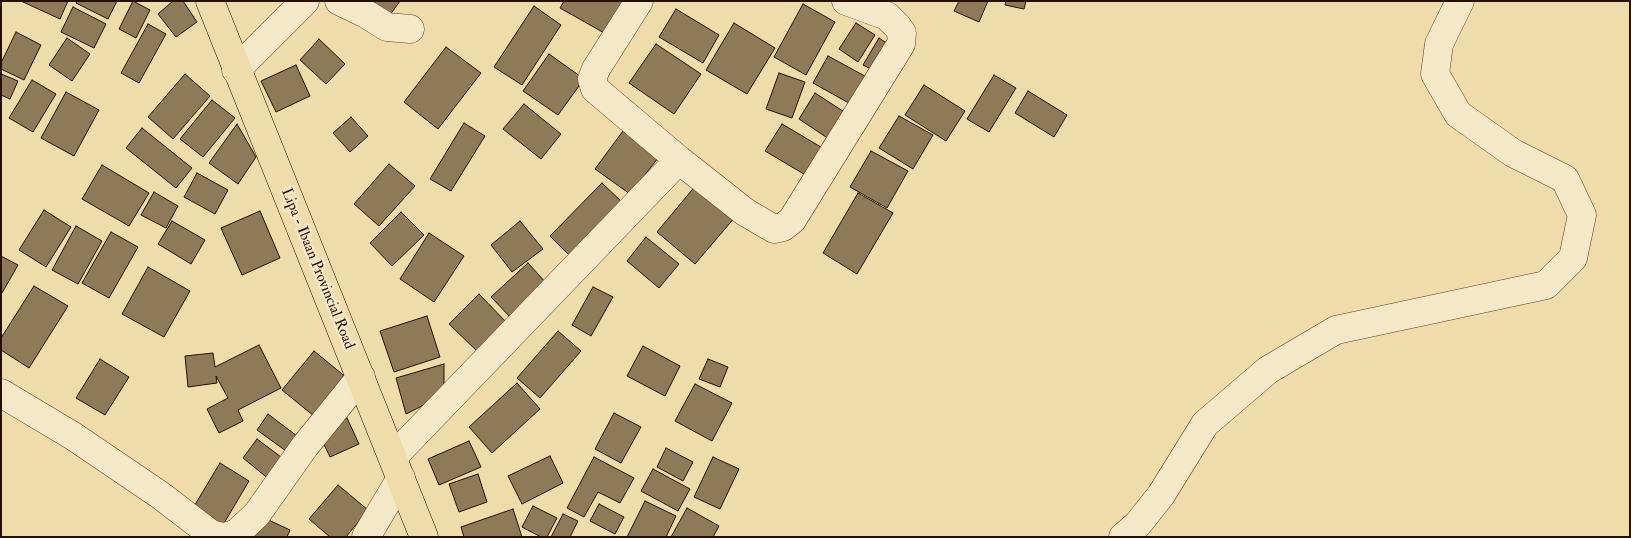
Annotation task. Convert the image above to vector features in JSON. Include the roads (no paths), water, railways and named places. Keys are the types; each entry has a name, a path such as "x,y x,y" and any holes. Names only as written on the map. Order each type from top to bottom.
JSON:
{"main road":[{"name":"Lipa - Ibaan Provincial Road","path":"210,1 236,70 362,377 424,537"}],"street":[{"path":"236,70 306,1"},
{"path":"339,1 387,27 410,30"},
{"path":"639,1 596,69 592,79 595,89 679,160 745,212 774,230 783,227 792,220 901,44 902,33 897,26 892,9 846,1"},
{"path":"1123,537 1138,524 1161,495 1205,424 1268,370 1336,330 1546,285 1573,258 1582,215 1565,178 1514,154 1458,114 1435,74 1439,44 1460,1"},
{"path":"366,537 397,468 679,160"},
{"path":"1,393 73,436 160,496 188,529 223,537 237,533 257,514 305,446 362,377"}]}
